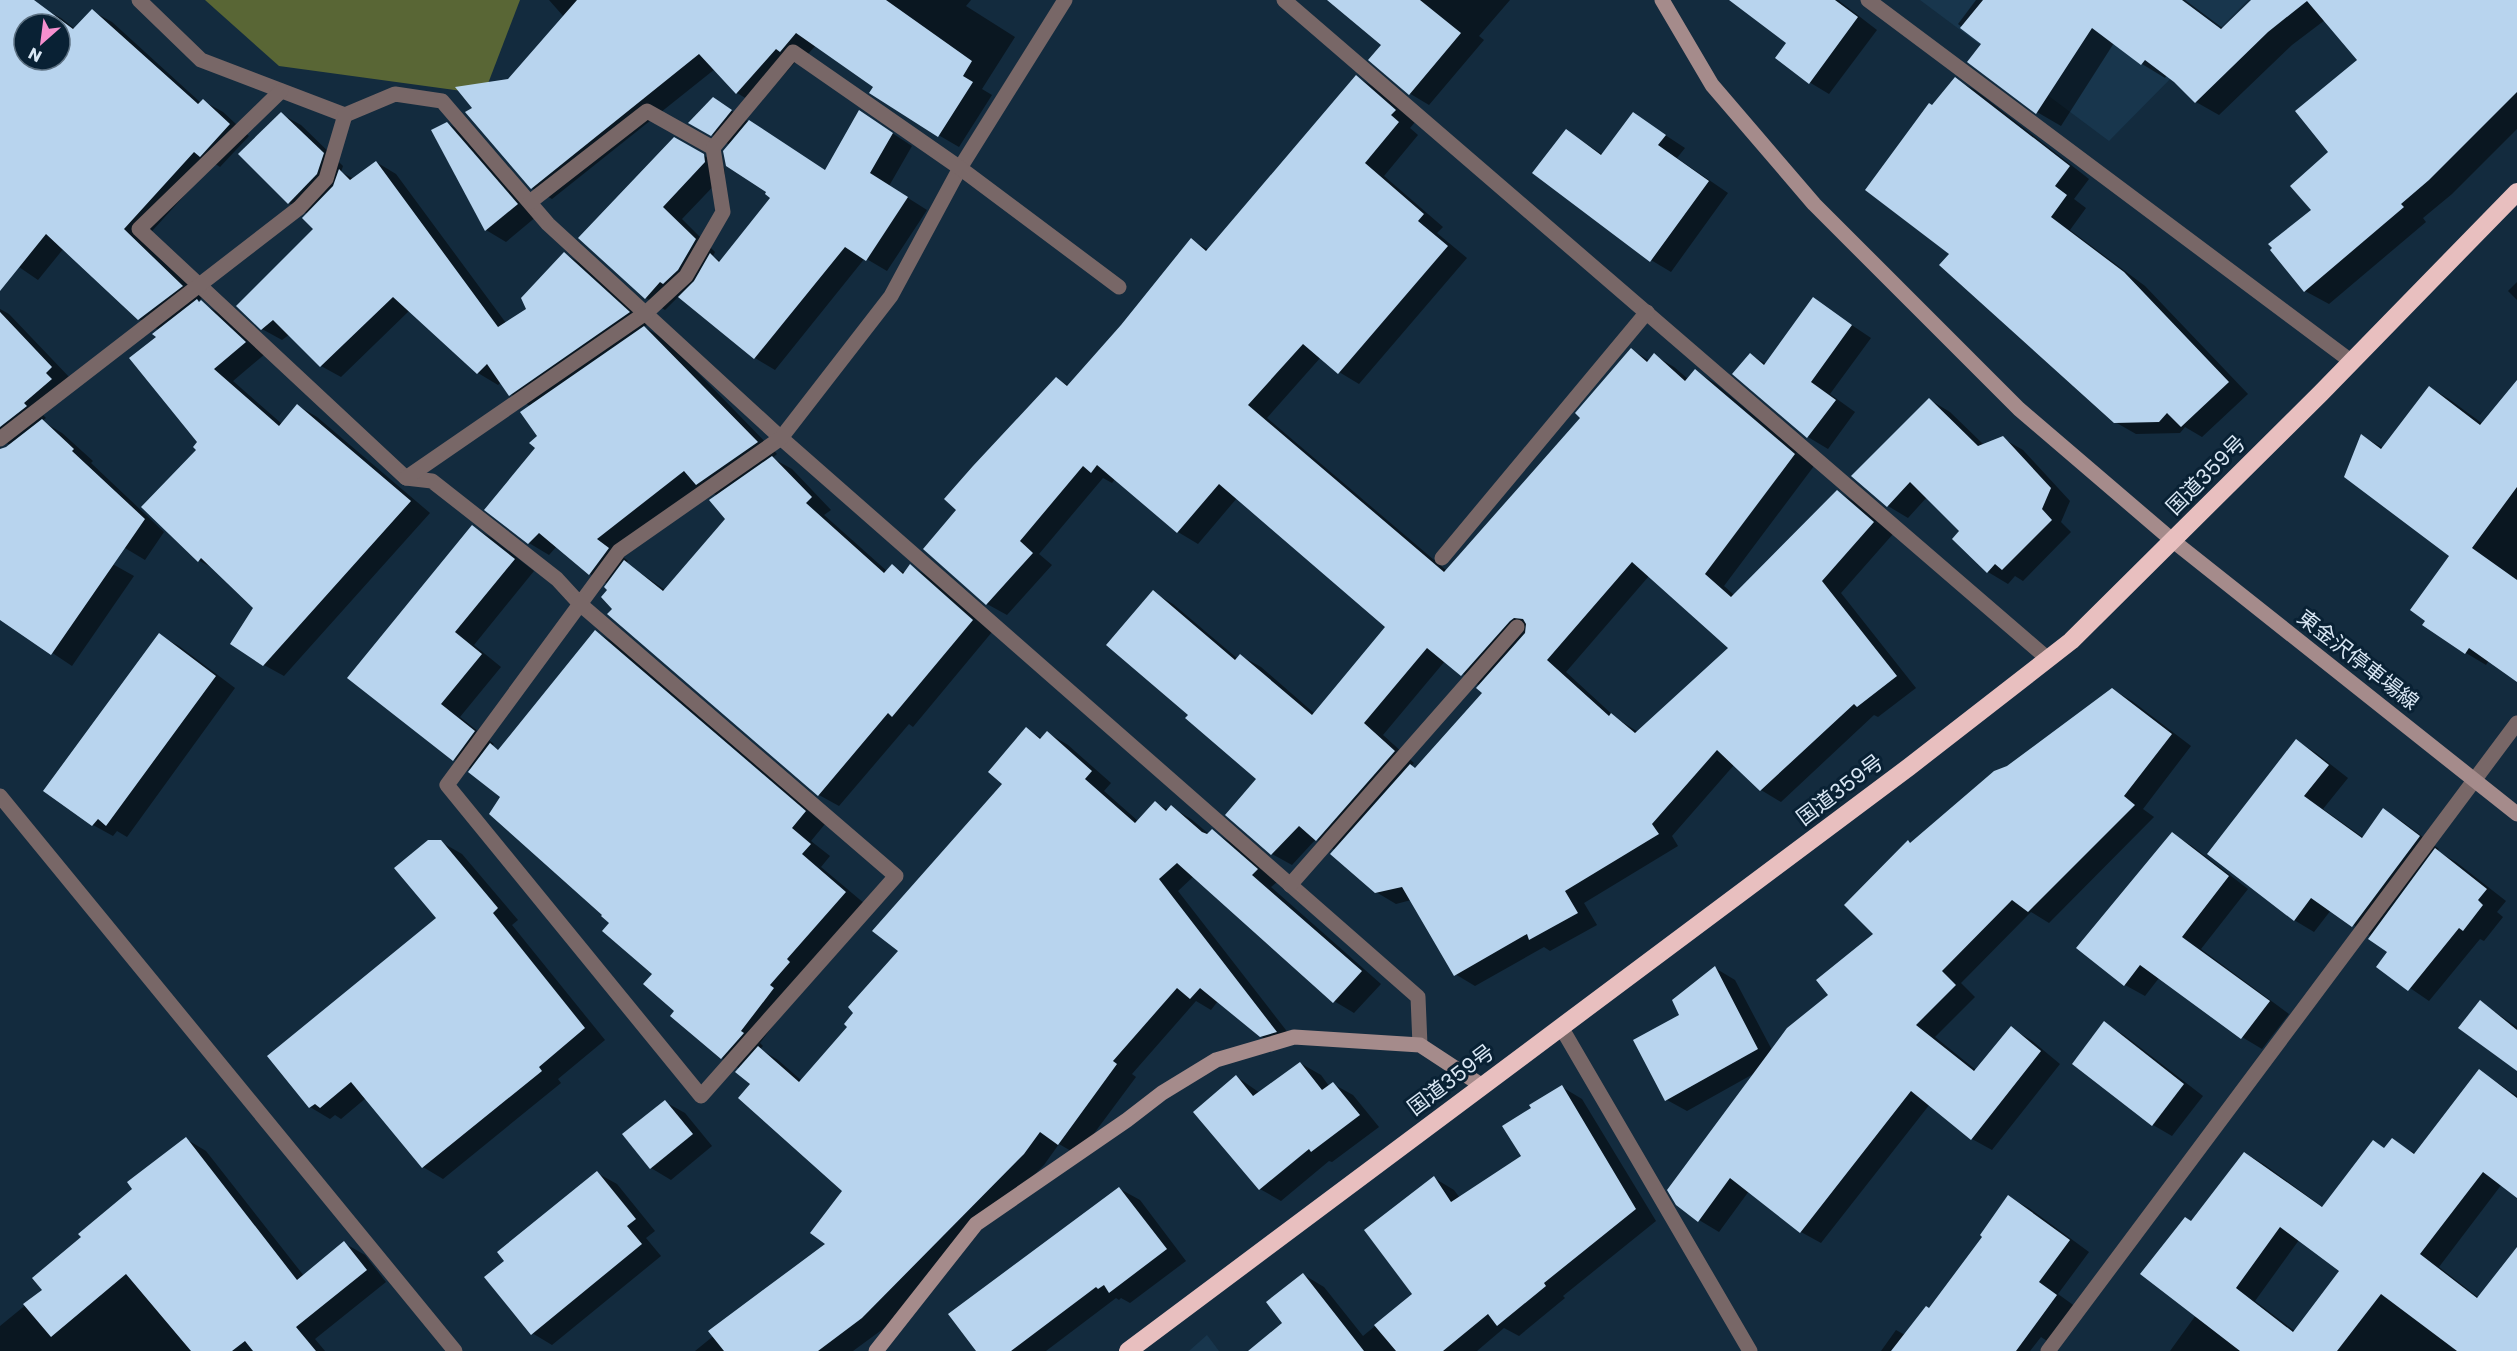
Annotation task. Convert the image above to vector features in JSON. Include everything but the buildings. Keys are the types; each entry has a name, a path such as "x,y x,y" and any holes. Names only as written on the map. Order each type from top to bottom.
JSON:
{"highway":[{"name":"国道359号","path":"1128,1351 1909,767 2071,641 2352,362 2517,192"}],"street":[{"path":"139,0 201,60 345,115 396,94 442,101 548,224 647,312 782,438 1418,997 1420,1045"},
{"path":"281,91 139,229 406,478 432,481 557,579 579,604 896,876 701,1096 447,785 579,604 619,551 782,438 891,296 960,168 1065,0"},
{"path":"1284,0 2048,659"},
{"name":"東金沢停車場線","path":"1662,0 1712,85 1814,204 2019,409 2172,540 2517,814"},
{"path":"1868,0 2352,362"},
{"path":"406,478 647,312 686,276 723,213 713,148 793,52 960,168 1119,287"},
{"path":"530,202 647,111 713,148"},
{"path":"0,439 299,208 327,179 345,115"},
{"path":"1443,558 1647,312"},
{"path":"1290,885 1517,627"},
{"path":"2048,1351 2517,723"},
{"path":"0,796 455,1351"},
{"path":"1561,1027 1750,1351"},
{"path":"876,1351 976,1224 1127,1120 1162,1093 1216,1060 1294,1037 1420,1045 1481,1085"}],"shaded area":[{"path":"1920,0 2248,0 2109,141"},
{"path":"1207,1335 1219,1351 1189,1351"}],"green space":[{"path":"205,0 520,0 484,94 279,66"}]}
